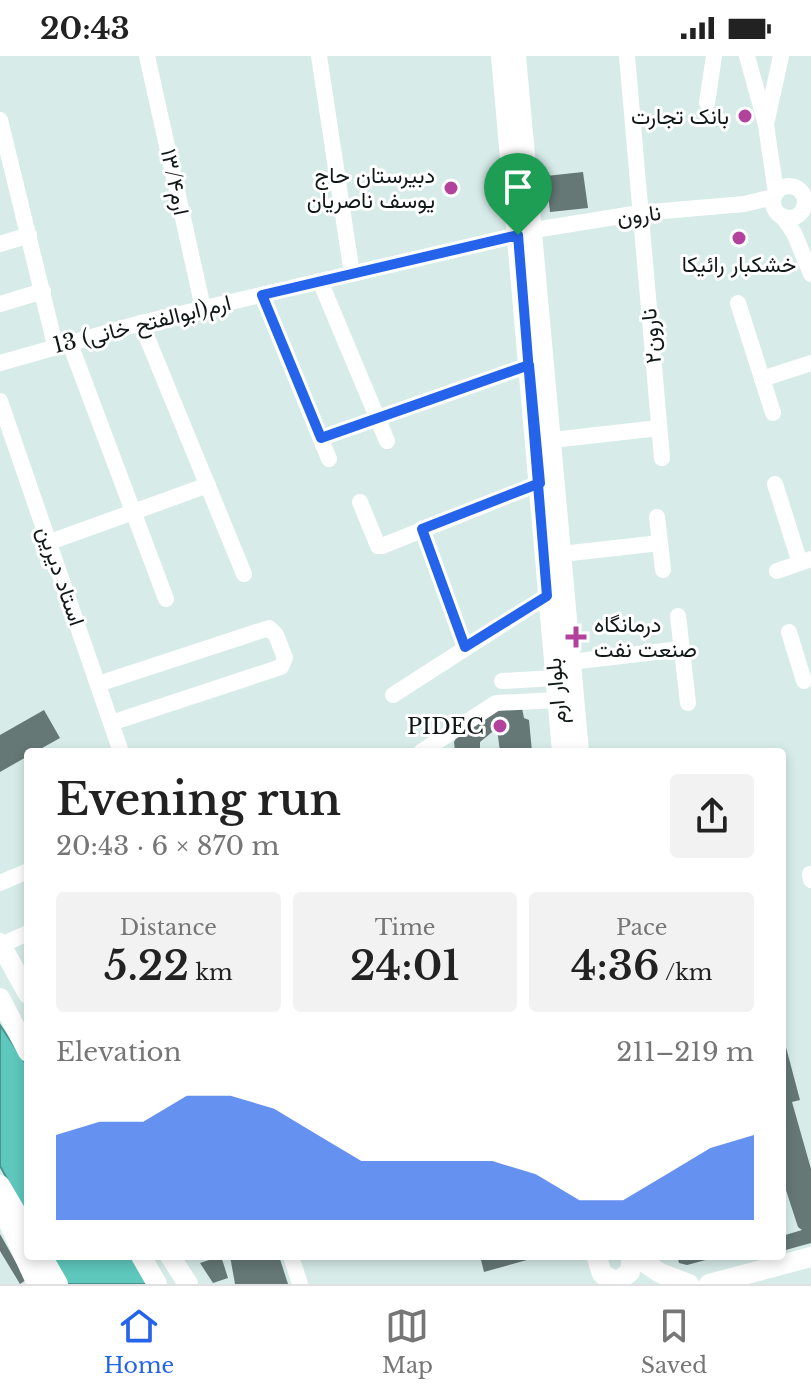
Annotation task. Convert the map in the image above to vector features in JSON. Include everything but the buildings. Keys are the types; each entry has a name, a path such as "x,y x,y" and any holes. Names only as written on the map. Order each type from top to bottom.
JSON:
{"main road":[{"name":"بلوار ارم","path":"501,56 552,440 546,492 547,596 562,748"},
{"name":"بلوار ارم","path":"516,56 526,233 529,365 546,492 562,554 579,748"},
{"path":"1,944 24,987"},
{"path":"0,998 24,1045"},
{"path":"0,1014 24,1046"},
{"path":"0,1185 24,1226"},
{"path":"0,1204 24,1256"},
{"path":"786,1260 811,1257"},
{"path":"26,1260 37,1284"},
{"path":"44,1260 58,1284"},
{"path":"143,1260 157,1284"},
{"path":"173,1260 188,1284"},
{"path":"590,1284 595,1276 597,1260"},
{"path":"598,1260 602,1274 617,1282 630,1272 632,1260"},
{"path":"639,1260 660,1273 689,1284"},
{"path":"709,1284 773,1261"}],"street":[{"name":"۱۳/۴ارم","path":"147,56 203,308"},
{"path":"319,56 352,274"},
{"name":"نارون۲","path":"627,56 662,458"},
{"path":"707,103 714,56"},
{"path":"747,56 776,161 803,203 809,268"},
{"path":"781,56 767,130 777,204 809,268"},
{"path":"0,120 43,291 62,343 135,511 166,599"},
{"path":"777,204 785,187 803,203"},
{"path":"777,204 791,217 803,203"},
{"name":"نارون","path":"526,233 640,213 777,204"},
{"name":"13 ارم(ابوالفتح خانی)","path":"0,363 141,323 526,233"},
{"path":"0,244 29,235"},
{"path":"320,281 387,441"},
{"path":"0,304 43,291"},
{"path":"262,295 329,459"},
{"path":"738,303 773,413"},
{"path":"141,323 244,574"},
{"path":"762,379 811,363"},
{"path":"321,438 529,365"},
{"name":"استاد دیرین","path":"0,401 120,748"},
{"path":"552,440 659,428"},
{"path":"775,484 805,561 777,571"},
{"path":"50,542 208,485"},
{"path":"360,502 378,546 422,529 546,492"},
{"path":"657,517 663,570"},
{"path":"422,529 465,647"},
{"path":"562,554 660,543"},
{"path":"393,695 547,596"},
{"path":"678,616 688,703"},
{"path":"98,684 269,628 276,635 285,658 281,667 111,723"},
{"path":"789,632 804,658 804,681"},
{"path":"570,662 681,649"},
{"path":"502,681 555,678"},
{"path":"427,748 496,703 556,700"},
{"path":"0,883 24,873"},
{"path":"1,944 24,935"},
{"path":"292,1260 300,1284"}],"water":[{"path":"0,1025 24,1061 24,1210 0,1166"},
{"path":"52,1260 136,1260 149,1284 66,1284"}],"place":[{"name":"بانک تجارت","path":"745,116"},
{"name":"دبیرستان حاج یوسف ناصریان","path":"451,188"},
{"name":"خشکبار رائیکا","path":"739,238"},
{"name":"درمانگاه صنعت نفت","path":"576,637"},
{"name":"PIDEC","path":"500,726"}],"route":[{"path":"518,235 262,295 321,438 529,365 540,483 422,529 465,647 547,596 540,483 518,235"}]}
